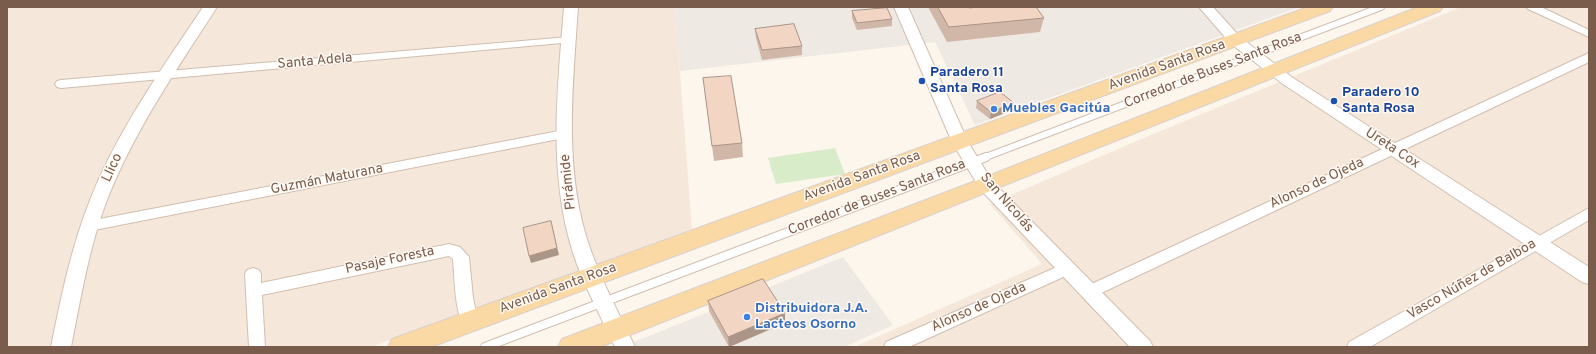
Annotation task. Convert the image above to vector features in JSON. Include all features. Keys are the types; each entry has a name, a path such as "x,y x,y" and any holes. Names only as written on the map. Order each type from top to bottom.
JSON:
{"main road":[{"name":"Avenida Santa Rosa","path":"401,347 1324,7"},
{"path":"571,347 621,338 986,185 1434,7"}],"street":[{"name":"Llico","path":"61,347 89,226 98,200 124,145 210,7"},
{"name":"Pirámide","path":"571,7 564,134 566,178 578,236 621,338"},
{"name":"San Nicolás","path":"901,7 960,142 986,185 1143,347"},
{"name":"Ureta Cox","path":"1206,7 1235,40 1274,71 1392,150 1589,277"},
{"path":"1532,7 1589,34"},
{"name":"Santa Adela","path":"61,84 569,40"},
{"name":"Alonso de Ojeda","path":"1089,292 1589,57"},
{"name":"Guzmán Maturana","path":"89,226 564,134"},
{"name":"Vasco Núñez de Balboa","path":"1355,347 1589,213"},
{"name":"Pasaje Foresta","path":"254,291 449,250 455,251 461,257 465,298 470,322"},
{"name":"Alonso de Ojeda","path":"892,347 1066,269"},
{"path":"253,274 257,347"}],"lane":[{"name":"Corredor de Buses Santa Rosa","path":"485,347 1381,7"}],"shaded area":[{"path":"7,7 675,7 692,229 371,347 7,347"},
{"path":"675,7 1300,7 975,125 935,42 680,71"},
{"path":"1461,7 1589,7 1589,347 854,347 1042,264 990,204 1146,137"},
{"path":"843,257 893,325 844,347 622,347"}],"green space":[{"path":"835,148 845,174 776,184 768,158"}],"building":[{"path":"938,7 1036,7 1044,18 949,27"},
{"path":"887,8 892,19 857,23 852,11"},
{"path":"794,24 802,46 762,50 755,29"},
{"path":"731,76 742,143 712,146 703,78"},
{"path":"1000,92 1014,103 991,112 977,101"},
{"path":"551,221 557,248 529,256 523,228"},
{"name":"Distribuidora J.A. Lacteos Osorno","path":"763,279 785,313 728,337 708,301"}],"place":[{"name":"Paradero 11 Santa Rosa","path":"922,81"},
{"name":"Paradero 10 Santa Rosa","path":"1334,101"},
{"name":"Muebles Gacitúa","path":"994,109"},
{"name":"Distribuidora J.A. Lacteos Osorno","path":"747,317"}]}
